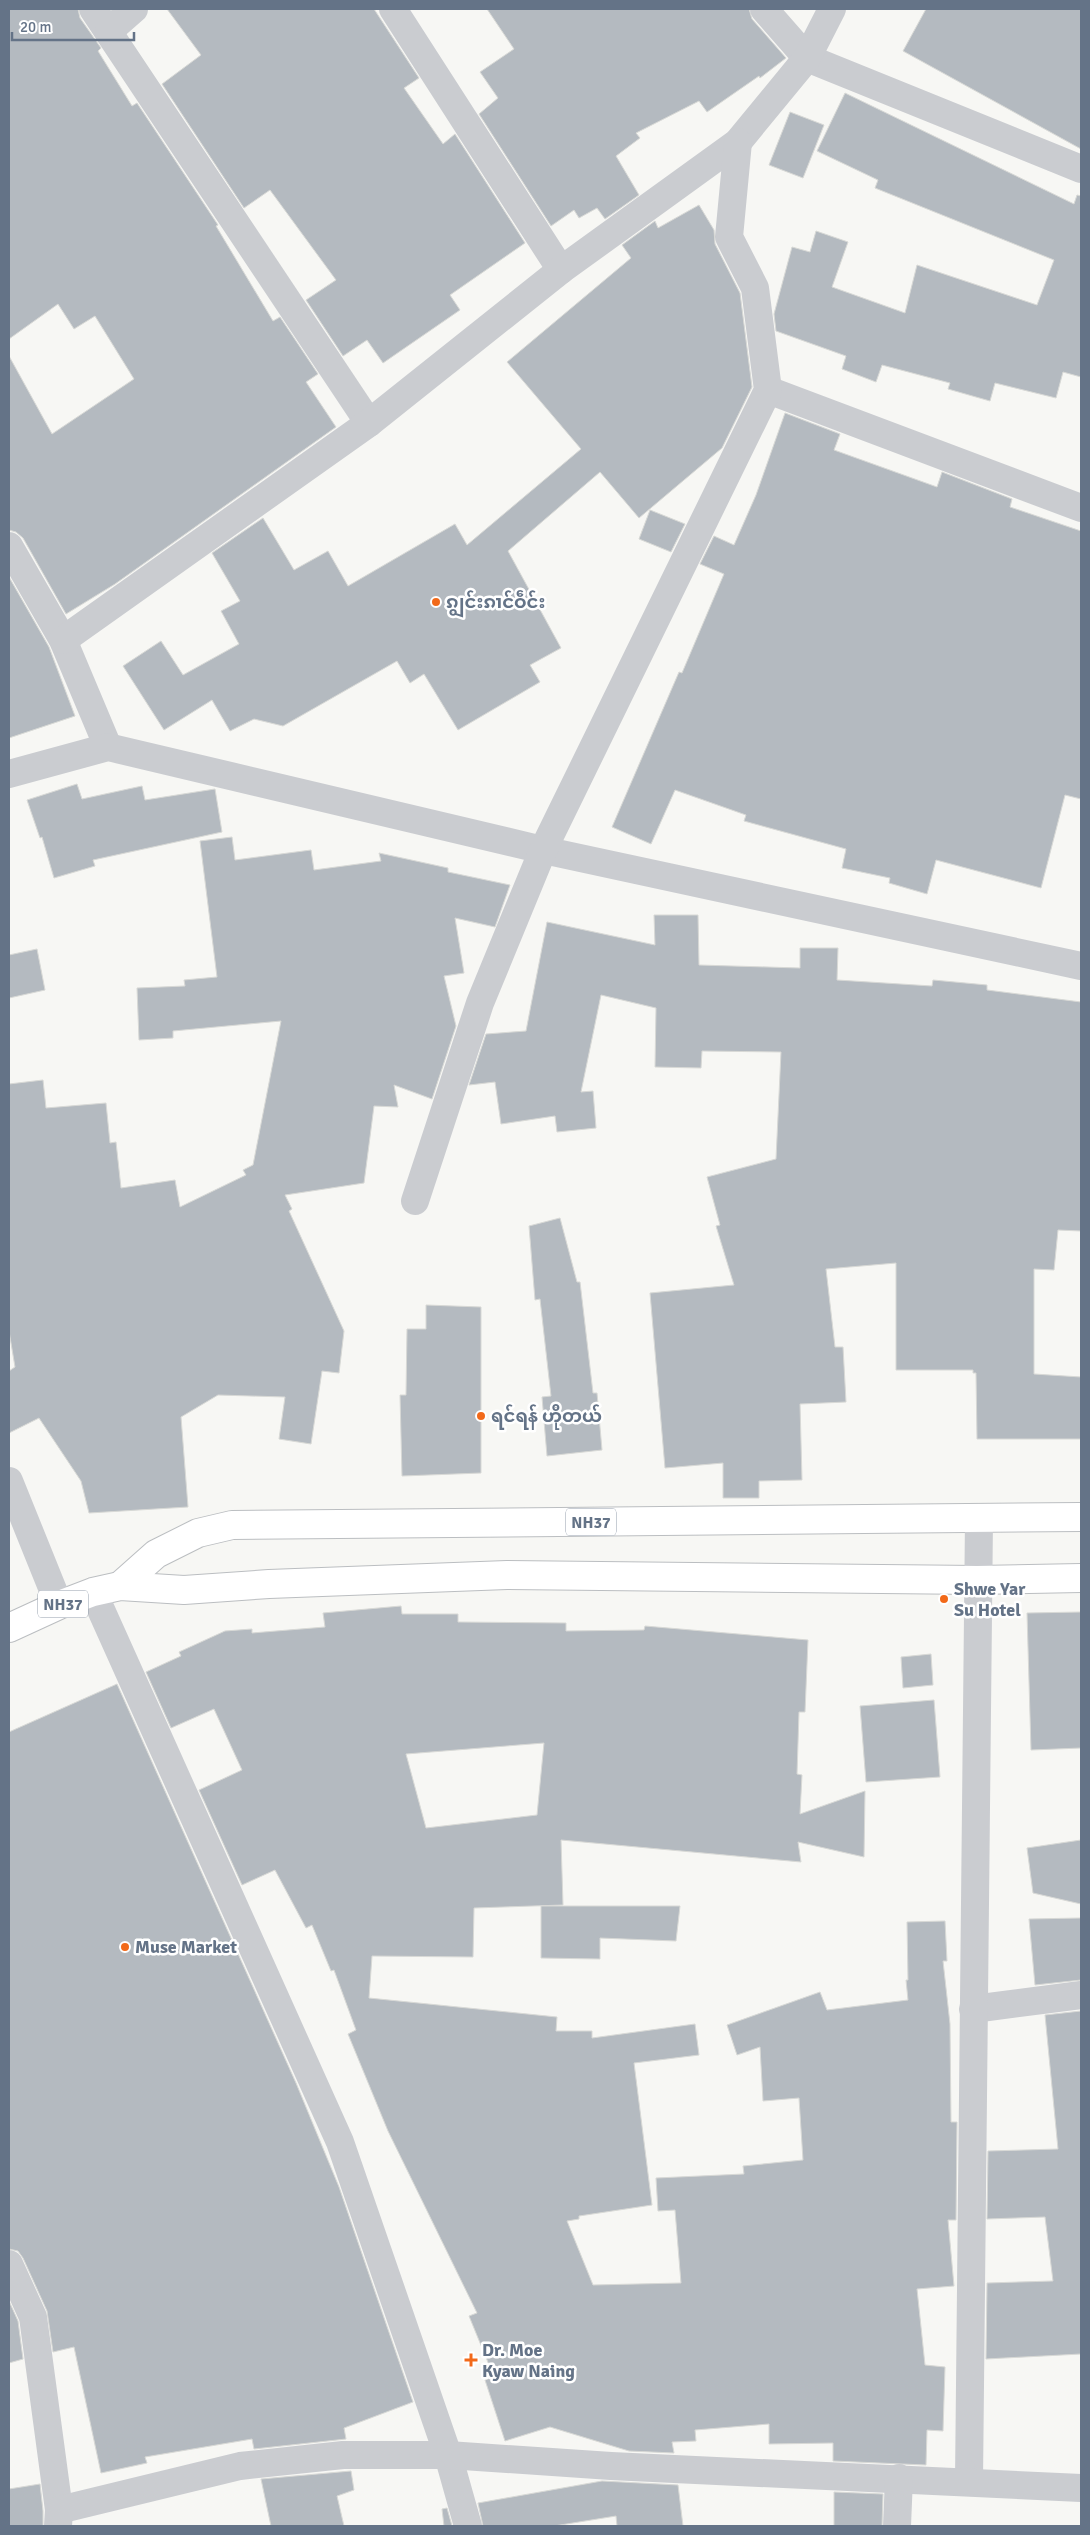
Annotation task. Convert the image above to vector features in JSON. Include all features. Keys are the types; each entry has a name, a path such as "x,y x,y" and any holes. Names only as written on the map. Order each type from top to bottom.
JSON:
{"highway":[{"name":"NH37","path":"120,1586 156,1554 198,1533 232,1525 1081,1517"},
{"name":"NH37","path":"9,1628 93,1592 120,1586 184,1590 269,1584 507,1576 977,1580 1081,1578"}],"street":[{"path":"93,9 369,423"},
{"path":"108,31 134,9"},
{"path":"393,9 561,270"},
{"path":"764,9 807,58 1081,169"},
{"path":"63,640 369,423 561,270 738,142 807,58 832,9"},
{"path":"415,1201 480,1003 543,850 768,390 755,288 729,237 738,142"},
{"path":"768,390 1080,503"},
{"path":"9,546 63,640 108,747"},
{"path":"9,774 108,747 543,850 1081,966"},
{"path":"9,1481 59,1605"},
{"path":"970,2481 978,1519"},
{"path":"93,1592 340,2142 448,2455 468,2526"},
{"path":"973,2009 1081,1995"},
{"path":"9,2264 33,2317 58,2518 240,2466 344,2455 448,2455 610,2466 970,2481 1081,2488"},
{"path":"897,2526 899,2478"}],"building":[{"path":"9,9 78,9 80,18 101,48 98,51 132,106 137,103 218,225 216,226 273,321 280,317 318,374 306,382 336,427 115,584 66,614 23,538 16,532 9,530 9,356 52,434 134,379 95,316 74,329 58,304 9,339"},
{"path":"167,9 374,9 419,78 404,88 443,144 455,134 525,243 450,295 460,310 383,363 367,340 343,356 306,300 336,280 270,190 244,208 162,84 201,55"},
{"path":"487,9 749,9 752,19 786,58 760,78 759,76 707,112 699,101 636,133 640,138 616,156 639,195 605,219 597,208 579,218 574,210 551,226 479,114 498,98 480,72 514,49"},
{"path":"926,9 1081,9 1081,149 903,51"},
{"path":"845,93 1074,204 1077,195 1081,196 1081,377 1063,372 1056,398 995,383 990,401 948,389 950,383 882,365 876,382 842,369 846,356 776,331 774,314 792,247 810,252 816,231 848,242 832,287 905,313 917,265 1037,305 1054,260 875,188 878,180 817,151"},
{"path":"790,112 824,125 803,178 769,165"},
{"path":"699,205 714,230 715,244 740,293 752,387 722,448 639,518 600,472 508,551 561,648 530,665 540,682 458,730 424,674 410,683 397,661 283,726 254,719 230,731 212,700 164,730 123,666 161,641 183,675 239,644 221,611 240,601 212,553 263,518 294,570 328,551 348,586 455,524 467,545 581,449 507,362 631,258 622,245 655,221 658,228"},
{"path":"785,413 840,434 834,450 937,487 942,472 1012,499 1010,507 1081,531 1081,799 1065,795 1041,888 936,860 927,894 889,883 890,878 842,868 846,849 744,821 746,815 675,790 651,844 612,827 679,672 682,673 724,574 700,564 714,536 734,545 756,495"},
{"path":"650,510 685,524 671,552 639,539"},
{"path":"9,577 49,647 75,716 9,738"},
{"path":"77,784 82,799 142,786 145,800 215,789 222,832 93,860 95,866 54,878 42,837 40,838 27,800"},
{"path":"232,837 235,860 311,850 314,870 381,861 379,853 448,868 448,872 510,885 495,927 455,918 464,973 444,976 456,1026 432,1099 394,1085 398,1107 374,1106 364,1183 285,1195 292,1209 289,1211 344,1331 339,1373 322,1371 311,1444 279,1439 285,1397 218,1395 181,1417 188,1507 89,1513 81,1481 39,1418 9,1433 9,1371 15,1367 9,1331 9,1084 43,1080 46,1108 106,1103 110,1143 116,1142 121,1188 175,1180 180,1207 246,1175 243,1170 253,1165 281,1021 173,1031 173,1038 139,1040 137,988 185,986 184,980 217,977 200,841"},
{"path":"654,915 698,915 699,965 800,968 800,948 838,948 837,980 932,986 933,980 987,985 987,990 1081,1002 1081,1231 1058,1230 1054,1270 1034,1269 1034,1374 1081,1377 1081,1439 977,1439 976,1373 973,1373 973,1370 896,1370 896,1263 826,1269 835,1347 843,1347 846,1402 800,1404 802,1480 759,1481 759,1498 723,1498 723,1463 665,1468 650,1293 734,1285 716,1226 720,1225 707,1177 776,1159 781,1052 702,1051 701,1068 655,1067 656,1008 601,995 581,1092 593,1091 596,1128 557,1132 555,1116 501,1124 495,1082 469,1085 486,1034 526,1031 547,922 655,945"},
{"path":"37,949 45,990 9,998 9,955"},
{"path":"560,1218 577,1282 580,1282 593,1393 597,1393 602,1450 547,1456 542,1397 551,1396 540,1299 535,1300 529,1226"},
{"path":"426,1305 481,1307 481,1473 402,1476 400,1395 406,1395 407,1329 426,1329"},
{"path":"401,1606 402,1614 458,1614 458,1622 566,1623 566,1631 644,1630 645,1626 808,1640 805,1712 799,1712 797,1774 802,1775 800,1814 865,1791 864,1857 798,1842 801,1862 561,1840 563,1905 474,1908 473,1957 372,1956 369,1998 557,2017 556,2031 592,2031 592,2038 695,2024 699,2055 634,2063 652,2205 579,2216 579,2219 567,2221 593,2285 681,2283 675,2210 658,2211 656,2178 744,2174 743,2166 803,2160 799,2098 763,2101 760,2047 737,2055 727,2025 820,1992 827,2010 908,2000 906,1980 908,1980 907,1922 945,1921 947,1961 943,1961 950,2024 951,2122 957,2122 956,2220 948,2220 954,2286 917,2289 925,2365 945,2367 943,2431 927,2430 926,2465 833,2461 833,2443 769,2444 769,2424 695,2430 696,2441 672,2442 674,2453 629,2451 550,2427 505,2441 485,2380 494,2377 469,2316 477,2313 388,2131 348,2034 356,2030 334,1970 331,1971 312,1925 306,1928 275,1870 242,1885 199,1790 242,1770 214,1709 171,1728 146,1672 181,1656 179,1652 225,1631 252,1629 252,1633 325,1627 323,1613","holes":["544,1743 537,1815 426,1828 406,1754"]},
{"path":"1081,1612 1081,1748 1031,1750 1027,1613"},
{"path":"931,1654 933,1685 903,1688 901,1657"},
{"name":"Muse Market","path":"117,1684 296,2083 339,2187 413,2402 344,2428 346,2439 254,2449 252,2439 145,2457 147,2463 101,2473 74,2347 53,2352 47,2311 23,2258 18,2251 9,2249 9,1732"},
{"path":"934,1700 940,1777 866,1782 860,1706"},
{"path":"1081,1840 1081,1904 1033,1893 1027,1848"},
{"path":"541,1906 680,1906 676,1941 600,1938 600,1959 541,1958"},
{"path":"1081,1918 1081,1980 1035,1985 1029,1919"},
{"path":"1081,2011 1081,2354 986,2359 987,2283 1053,2281 1045,2217 987,2219 988,2151 1058,2149 1045,2015"},
{"path":"9,2301 18,2321 23,2359 9,2363"},
{"path":"351,2471 354,2490 337,2496 344,2526 271,2526 261,2479"},
{"path":"602,2481 678,2485 683,2526 617,2526 616,2516 554,2526 483,2526 478,2503"},
{"path":"40,2484 43,2526 9,2526 9,2489"},
{"path":"834,2492 883,2494 882,2526 834,2526"},
{"path":"447,2508 452,2526 444,2526 442,2509"}],"place":[{"name":"ၵျွင်းၵၢင်ဝဵင်း","path":"436,602"},
{"name":"ရင်ရန် ဟိုတယ်","path":"481,1416"},
{"name":"Shwe Yar Su Hotel","path":"944,1599"},
{"name":"Muse Market","path":"125,1947"},
{"name":"Dr. Moe Kyaw Naing","path":"471,2360"}]}
